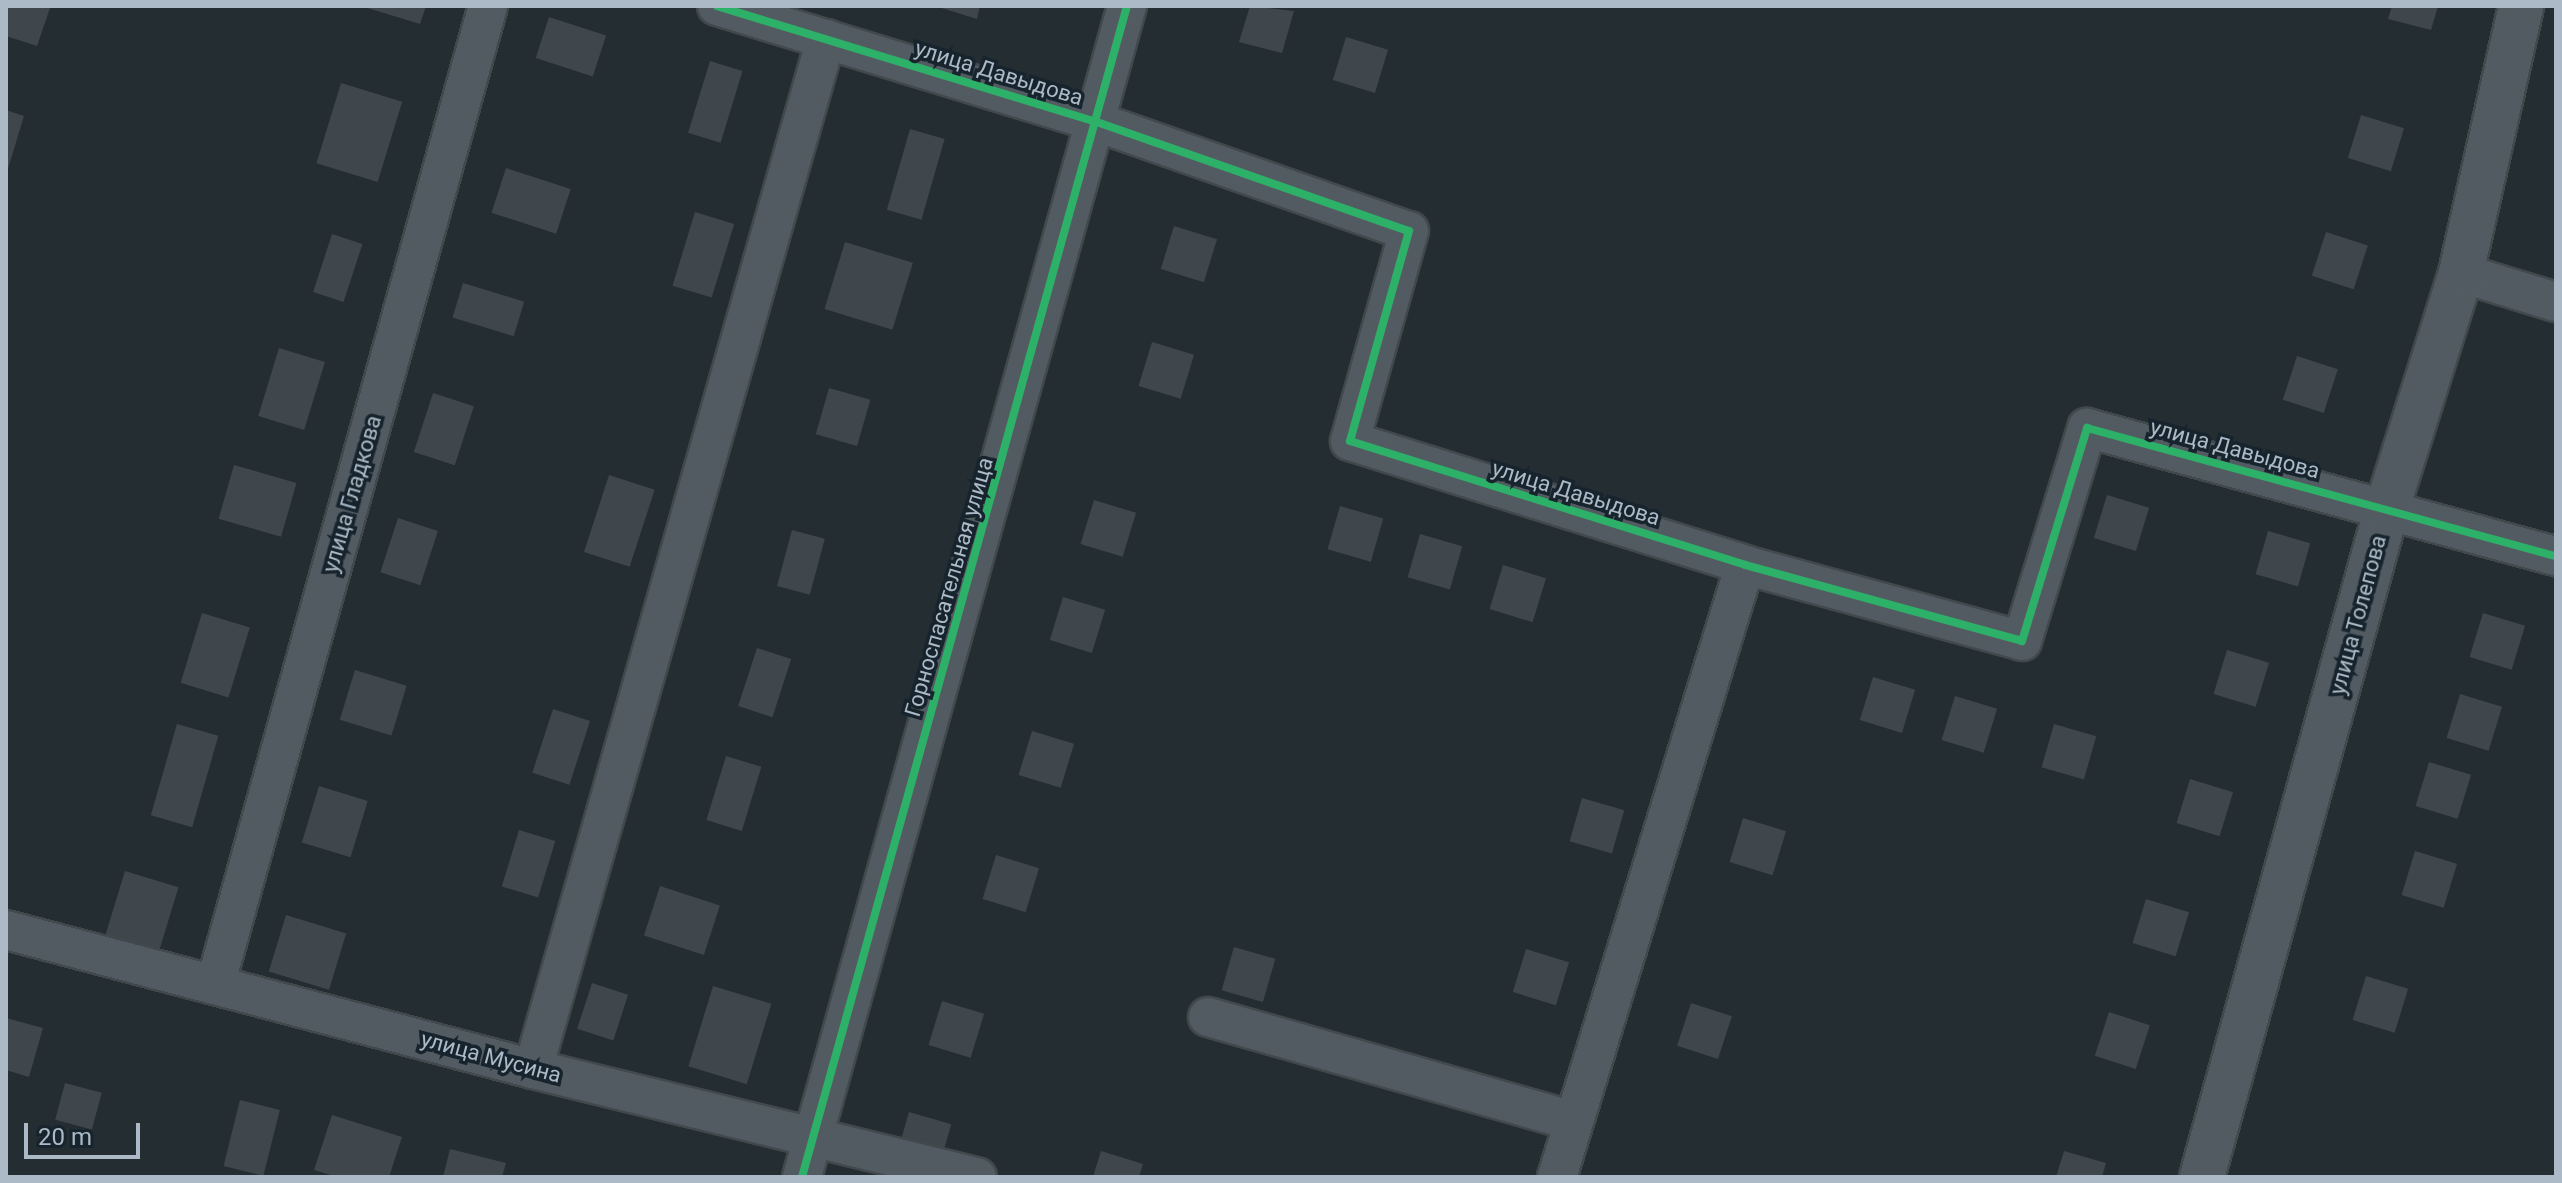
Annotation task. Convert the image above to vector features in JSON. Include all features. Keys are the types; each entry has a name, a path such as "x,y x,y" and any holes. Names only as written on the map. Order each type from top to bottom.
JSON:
{"street":[{"name":"улица Гладкова","path":"216,982 488,6"},
{"name":"улица Давыдова","path":"717,6 1097,122 1409,231 1350,441 1745,565 2022,641 2087,428 2556,556"},
{"name":"Горноспасательная улица","path":"802,1177 1127,6"},
{"name":"улица Толепова","path":"2202,1177 2387,508 2461,273 2521,6"},
{"path":"533,1069 826,39"},
{"path":"2461,273 2556,302"},
{"path":"1557,1177 1745,565"},
{"name":"улица Мусина","path":"6,930 216,982 533,1069 815,1135 977,1177"},
{"path":"1208,1017 1572,1121"}],"building":[{"path":"6,6 50,8 37,46 6,36"},
{"path":"361,6 426,6 420,24"},
{"path":"935,6 980,6 977,19"},
{"path":"1250,6 1294,11 1282,53 1239,42"},
{"path":"2392,6 2438,6 2431,30 2388,19"},
{"path":"549,17 606,36 593,76 536,58"},
{"path":"1346,37 1388,50 1375,93 1333,80"},
{"path":"710,61 743,71 721,143 688,133"},
{"path":"341,83 402,102 378,182 316,163"},
{"path":"6,110 24,116 7,172 6,172"},
{"path":"2361,115 2404,128 2391,171 2348,158"},
{"path":"910,129 945,139 921,220 887,210"},
{"path":"506,168 571,189 556,234 491,213"},
{"path":"695,212 734,224 712,298 672,286"},
{"path":"1174,226 1217,239 1204,282 1161,269"},
{"path":"2326,232 2368,246 2354,289 2312,276"},
{"path":"332,234 362,244 344,302 313,292"},
{"path":"845,242 913,263 892,330 825,309"},
{"path":"463,283 524,302 514,336 452,317"},
{"path":"1152,342 1194,355 1181,399 1139,386"},
{"path":"279,348 325,362 304,430 258,416"},
{"path":"2297,356 2338,369 2324,413 2283,400"},
{"path":"829,388 870,400 857,446 816,434"},
{"path":"433,393 474,406 455,465 414,452"},
{"path":"234,465 296,483 281,537 219,519"},
{"path":"609,475 655,490 630,567 584,552"},
{"path":"2107,495 2149,508 2136,551 2094,538"},
{"path":"1094,500 1136,513 1123,557 1081,544"},
{"path":"1340,506 1383,518 1371,562 1328,549"},
{"path":"398,518 438,531 420,585 380,572"},
{"path":"792,530 825,539 810,595 777,586"},
{"path":"2268,531 2310,543 2298,586 2256,574"},
{"path":"1420,534 1462,546 1450,589 1408,577"},
{"path":"1503,565 1546,578 1533,622 1490,609"},
{"path":"1063,597 1105,610 1092,653 1050,640"},
{"path":"202,613 250,628 228,697 181,683"},
{"path":"2483,613 2525,626 2512,670 2470,657"},
{"path":"757,648 791,659 772,717 738,706"},
{"path":"2227,650 2269,663 2256,707 2214,694"},
{"path":"355,670 407,686 391,736 340,720"},
{"path":"1873,677 1915,690 1902,733 1860,720"},
{"path":"2460,694 2502,707 2489,751 2447,738"},
{"path":"1955,696 1997,709 1984,753 1942,740"},
{"path":"553,709 590,721 569,785 532,773"},
{"path":"177,724 218,736 192,827 151,815"},
{"path":"2054,724 2096,736 2084,779 2042,767"},
{"path":"1032,731 1074,744 1061,788 1019,775"},
{"path":"726,756 761,767 742,831 706,820"},
{"path":"2429,762 2471,775 2458,819 2416,806"},
{"path":"2190,779 2233,792 2220,836 2177,823"},
{"path":"319,786 368,801 351,857 302,842"},
{"path":"1582,798 1624,810 1612,853 1570,841"},
{"path":"1743,818 1786,831 1773,875 1730,862"},
{"path":"519,830 555,841 538,898 502,886"},
{"path":"2415,851 2457,864 2444,908 2402,895"},
{"path":"996,855 1039,868 1026,912 983,899"},
{"path":"125,871 179,887 158,953 105,937"},
{"path":"660,886 720,905 704,955 644,935"},
{"path":"2146,899 2189,912 2176,956 2133,943"},
{"path":"286,915 346,933 329,990 269,971"},
{"path":"1234,947 1275,959 1263,1002 1222,990"},
{"path":"1526,949 1569,962 1556,1005 1513,992"},
{"path":"2366,976 2408,989 2395,1033 2353,1020"},
{"path":"592,983 628,995 613,1040 577,1029"},
{"path":"713,986 771,1004 747,1084 688,1066"},
{"path":"942,1001 984,1014 971,1058 929,1045"},
{"path":"1691,1003 1732,1016 1718,1059 1677,1046"},
{"path":"2109,1012 2150,1025 2136,1069 2095,1056"},
{"path":"6,1018 43,1028 29,1077 6,1070"},
{"path":"65,1083 102,1093 92,1130 55,1120"},
{"path":"240,1100 280,1110 263,1176 224,1166"},
{"path":"909,1112 951,1124 939,1167 897,1155"},
{"path":"332,1115 402,1137 389,1177 337,1177 314,1170"},
{"path":"450,1149 506,1163 502,1177 443,1177"},
{"path":"1101,1151 1143,1164 1139,1177 1093,1177"},
{"path":"2064,1151 2106,1163 2102,1177 2056,1177"}],"cycle path":[{"path":"717,6 1097,122 1409,231 1350,441 1745,565 2022,641 2087,428 2556,556"},
{"path":"802,1177 1127,6"}]}
